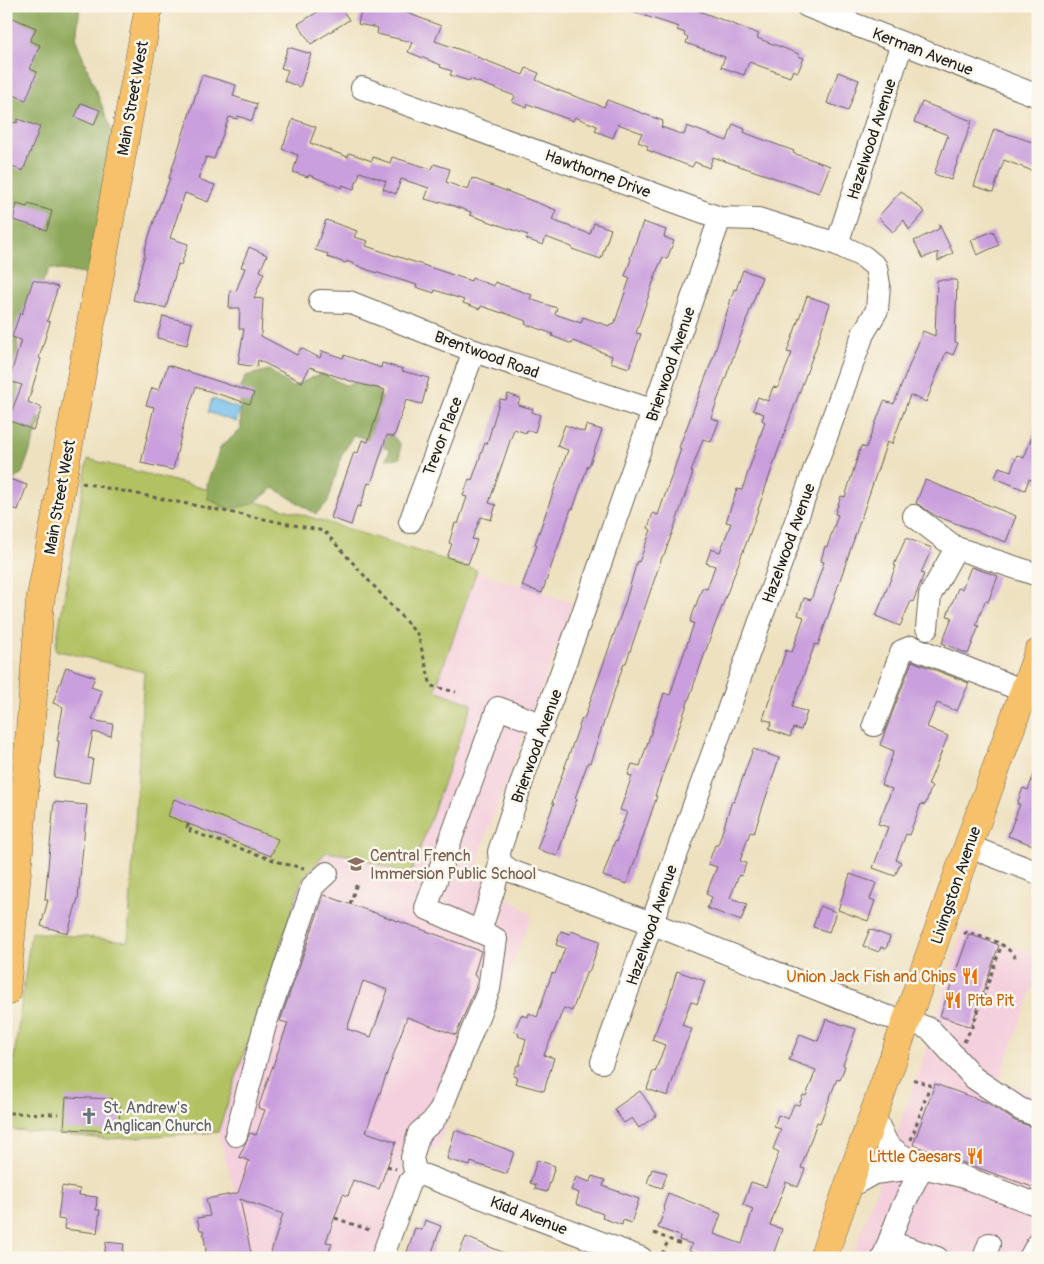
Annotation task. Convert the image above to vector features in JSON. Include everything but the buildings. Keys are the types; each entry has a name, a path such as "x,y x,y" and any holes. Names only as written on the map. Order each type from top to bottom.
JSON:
{"main road":[{"name":"Main Street West","path":"6,992 40,602 149,6"},
{"name":"Livingston Avenue","path":"823,1258 968,846 1038,654"}],"street":[{"name":"Kerman Avenue","path":"807,6 1038,96"},
{"name":"Hazelwood Avenue","path":"602,1062 863,334 877,310 879,285 876,267 864,257 837,244 902,43"},
{"name":"Hawthorne Drive","path":"362,88 720,218 758,219 837,244"},
{"name":"Brierwood Avenue","path":"480,931 494,888 502,844 525,772 654,411 720,218"},
{"name":"Brentwood Road","path":"320,301 349,302 474,350 654,411"},
{"name":"Trevor Place","path":"410,522 474,350"},
{"path":"914,516 956,548 1038,574"},
{"path":"928,628 930,596 956,548"},
{"path":"874,725 902,651 912,647 1024,691"},
{"path":"382,1258 409,1183 406,1172 419,1133 432,1122 440,1111 489,989 496,939 426,908 498,708 543,724"},
{"path":"968,846 1038,873"},
{"path":"500,863 511,871 651,923 885,1016 908,1021 930,1029 974,1078 1020,1109 1038,1116"},
{"path":"236,1136 265,1026 309,895 313,886 327,873"},
{"path":"874,1116 887,1144 922,1167 961,1176 1038,1205"},
{"path":"849,1187 874,1173 922,1167"},
{"path":"922,1167 901,1210 886,1250 937,1258"},
{"name":"Kidd Avenue","path":"406,1172 423,1175 652,1256"},
{"path":"1030,1258 1038,1243"}],"path":[{"path":"79,482 324,531 418,635 431,686 456,692"},
{"path":"189,824 190,831 265,855 284,864 327,873"},
{"path":"226,843 226,841 229,842 230,840"},
{"path":"350,904 357,883"},
{"path":"964,934 967,932 1002,944 1014,954 1017,961"},
{"path":"957,1039 962,1045 974,1023 1002,944"},
{"path":"909,1146 930,1085 912,1079"},
{"path":"9,1113 58,1114"},
{"path":"387,1166 406,1172"},
{"path":"335,1218 375,1232"},
{"path":"654,1233 683,1245"},
{"path":"652,1256 669,1239"}],"shaded area":[{"name":"Central French Immersion Public School","path":"88,459 288,510 573,603 481,850 478,877 532,915 436,1150 420,1149 375,1258 250,1258 252,1252 218,1132 302,881 134,839 144,672 55,650"},
{"path":"963,928 1038,955 1038,972 999,1081 1038,1095 1038,1258 852,1258 925,1054"}],"green space":[{"path":"6,6 80,6 76,40 112,131 100,224 89,275 50,268 17,331 18,388 41,420 22,473 6,486"},
{"path":"269,370 292,387 323,374 345,385 370,380 382,398 372,430 394,437 400,444 400,458 386,459 390,450 370,440 353,435 341,457 328,502 316,514 274,488 252,504 229,509 208,499 207,483 221,446 241,430 240,389 246,376"},
{"path":"88,459 288,510 477,570 435,690 472,704 410,876 355,856 326,852 302,880 218,1132 108,1139 6,1129 6,1117 31,932 128,941 144,672 55,650"}],"water":[{"path":"212,399 240,409 236,422 208,412"}],"place":[{"name":"Central French Immersion Public School","path":"356,864"},
{"name":"Union Jack Fish and Chips","path":"970,976"},
{"name":"Pita Pit","path":"953,1000"},
{"name":"St. Andrew's Anglican Church","path":"89,1116"},
{"name":"Little Caesars","path":"975,1156"}]}
